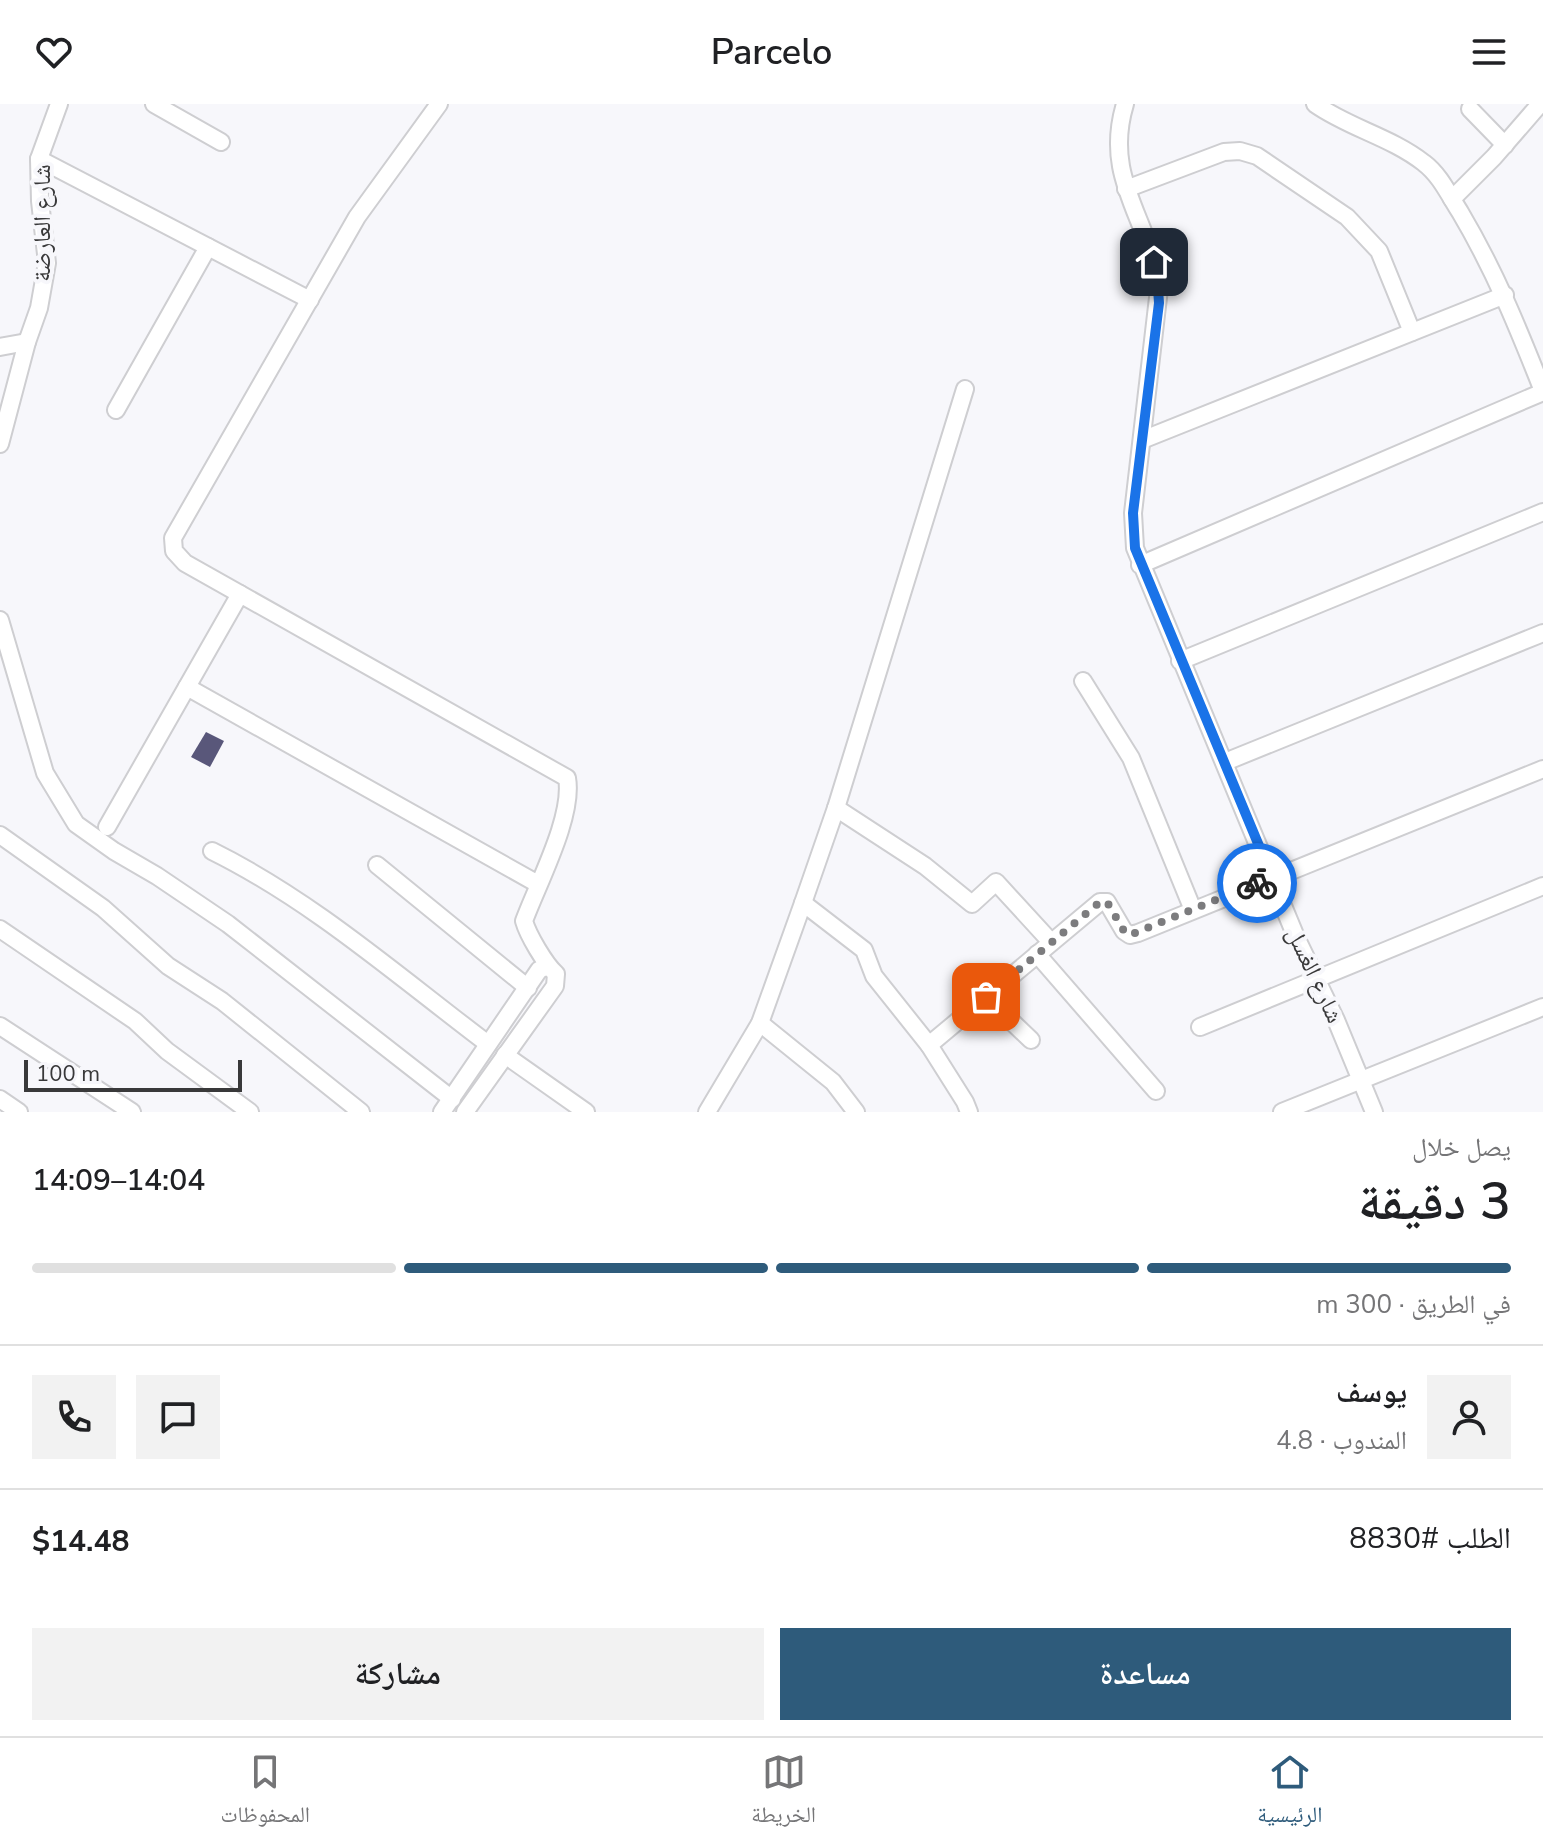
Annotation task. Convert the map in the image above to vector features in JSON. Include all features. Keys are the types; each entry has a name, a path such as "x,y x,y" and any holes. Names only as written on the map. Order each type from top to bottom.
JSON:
{"street":[{"name":"شارع العارضة","path":"0,444 39,308 47,263 39,159 59,104"},
{"path":"154,104 221,142"},
{"path":"439,104 357,217 173,538 174,551 185,563 567,778 569,790 565,815 524,921 528,935 547,966 556,974 555,986 467,1111"},
{"name":"شارع الغسل","path":"1125,104 1117,145 1119,167 1154,262 1159,289 1133,513 1135,548 1180,661 1374,1112"},
{"path":"1140,565 1543,392 1491,266 1441,181 1428,165 1411,153 1350,125 1315,104"},
{"path":"1452,199 1540,104"},
{"path":"1470,109 1505,145"},
{"path":"1126,189 1224,152 1240,151 1257,156 1347,217 1379,251 1412,332"},
{"path":"39,159 310,300"},
{"path":"116,410 208,247"},
{"path":"1142,440 1505,295"},
{"path":"0,347 27,342"},
{"path":"707,1112 760,1023 803,903 836,808 965,389"},
{"path":"1180,661 1543,512"},
{"path":"107,827 240,594"},
{"path":"0,620 45,773 76,824 228,924 447,1106 539,970 547,966"},
{"path":"1225,762 1543,633"},
{"path":"1083,681 1131,758 1193,910"},
{"path":"187,687 538,884"},
{"path":"929,1045 1100,902 1107,902 1124,931 1130,935 1543,769"},
{"path":"836,808 925,866 972,904 996,882 1051,942"},
{"path":"0,835 103,908 168,966 222,1001 361,1112"},
{"path":"212,851 250,870 317,915 488,1044"},
{"path":"377,865 528,988"},
{"path":"1200,1027 1543,886"},
{"path":"803,903 864,950 874,976 929,1045 969,1112"},
{"path":"0,929 135,1021 167,1051 250,1112"},
{"path":"1037,954 1156,1091"},
{"path":"986,997 1031,1040"},
{"path":"1282,1112 1543,1007"},
{"path":"760,1023 833,1082 856,1112"},
{"path":"0,1026 132,1112"},
{"path":"505,1055 586,1112"},
{"path":"0,1099 19,1112"}],"building":[{"path":"206,732 224,741 210,767 191,757"}],"way so far":[{"path":"986,997 1100,902 1107,902 1124,931 1130,935 1257,883"}],"route":[{"path":"1154,262 1159,303 1133,513 1135,548 1272,877 1257,883"}]}
